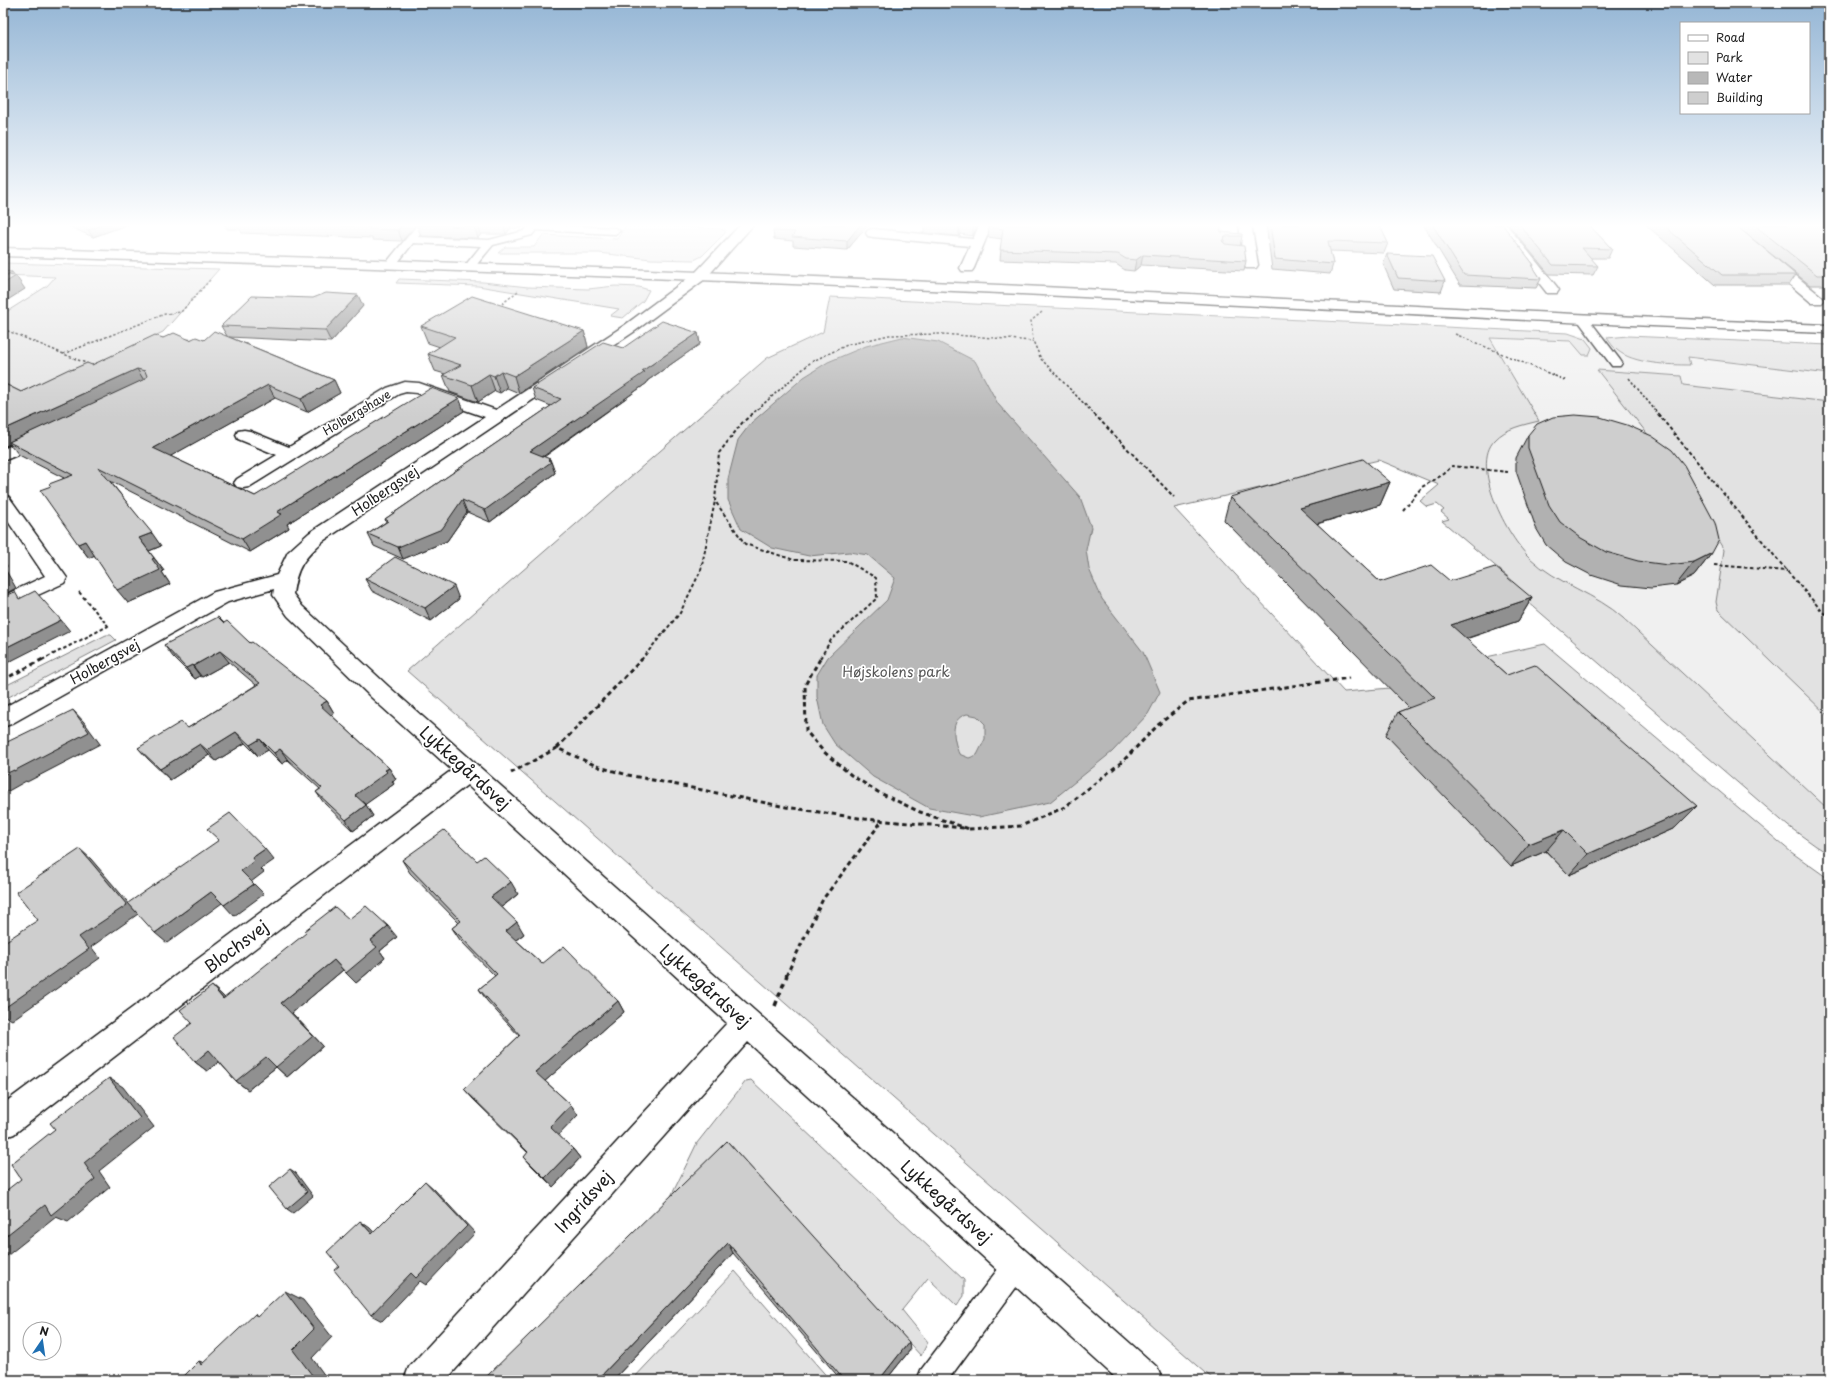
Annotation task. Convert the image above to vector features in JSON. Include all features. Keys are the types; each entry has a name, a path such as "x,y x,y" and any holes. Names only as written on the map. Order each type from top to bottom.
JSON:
{"street":[{"name":"Holbergsvej","path":"3,718 221,597 253,587 285,580 295,556 316,537 630,328 683,289"},
{"path":"983,289 1583,319 1829,329"},
{"path":"1803,289 1817,300"},
{"name":"Holbergshave","path":"243,483 393,391 405,387 418,388 497,416"},
{"path":"3,456 53,432"},
{"path":"244,435 290,454"},
{"path":"3,501 57,578 3,604"},
{"name":"Lykkegårdsvej","path":"285,580 283,595 295,611 380,692 1144,1380"},
{"name":"Blochsvej","path":"3,1123 476,778"},
{"name":"Ingridsvej","path":"422,1380 754,1030"}],"lane":[{"path":"1583,319 1616,363"},
{"path":"931,1380 1017,1265"}],"path":[{"path":"63,354 165,314 181,312 202,289"},
{"path":"1038,291 1044,310 1031,321 1033,341 1040,359 1174,496"},
{"path":"3,329 90,365"},
{"path":"1450,332 1567,381"},
{"path":"476,778 557,748 630,673 680,613 701,570 715,501 718,453 742,423 811,362 847,345 889,335 942,334 1033,341"},
{"path":"1616,363 1787,571 1829,619"},
{"path":"1403,510 1422,487 1444,474 1452,466 1508,472"},
{"path":"715,501 746,544 794,560 847,561 876,578 877,598 831,640 805,685 806,731 823,751 845,770 878,792 920,812 969,829"},
{"path":"1714,565 1787,571"},
{"path":"3,680 108,626 74,586 57,578"},
{"path":"557,748 599,767 628,775 786,807 882,821 969,829 1022,826 1065,807 1123,761 1158,725 1188,701 1349,678"},
{"path":"754,1030 787,974 824,899 882,821"}],"shaded area":[{"path":"1457,328 1829,348 1829,818 1530,565 1493,516"}],"green space":[{"path":"43,289 202,289 163,332 23,398 3,388 3,314"},
{"path":"494,289 644,289 649,290 643,301 623,318 610,316 619,309"},
{"name":"Højskolens park","path":"830,297 1568,333 1585,339 1592,348 1589,355 1583,355 1571,341 1490,338 1539,421 1504,433 1495,440 1488,451 1486,466 1489,483 1494,501 1502,518 1521,548 1530,558 1552,575 1601,602 1623,618 1829,810 1829,854 1788,826 1506,583 1513,581 1442,521 1449,519 1441,512 1444,510 1437,504 1427,507 1420,501 1439,485 1379,460 1174,508 1344,692 1390,688 1422,721 1511,866 1545,851 1569,875 1455,664 1545,644 1791,852 1829,879 1829,1380 1214,1380 407,671 767,358 823,332"},
{"path":"1628,336 1829,345 1829,374 1688,357 1690,365 1652,363 1624,355 1616,349 1607,338"},
{"path":"1597,370 1681,376 1683,385 1829,402 1829,717 1718,610 1716,602 1724,550 1686,488 1690,488"},
{"path":"106,635 111,635 116,640 3,700 3,687"},
{"path":"751,1080 964,1280 964,1296 957,1306 928,1278 902,1310 928,1342 921,1356 734,1150 656,1227 697,1143 746,1081"},
{"path":"735,1271 830,1380 632,1380"}],"water":[{"path":"902,337 938,342 975,361 998,404 1080,497 1091,527 1086,550 1089,569 1102,599 1143,652 1160,692 1148,714 1112,752 1050,802 979,817 929,808 873,777 835,744 823,725 817,697 817,675 828,657 887,600 895,578 868,555 849,552 809,556 772,548 741,529 728,500 728,479 738,440 751,423 804,377 828,362 866,346","holes":["967,714 977,716 985,724 985,739 977,755 969,758 959,754 954,737 955,725 961,717"]}],"building":[{"path":"326,293 358,295 325,330 221,326 252,296 313,298"},
{"path":"472,296 584,331 514,376 501,371 494,376 489,374 472,385 443,375 461,365 428,354 455,337 421,326"},
{"path":"662,321 698,333 642,371 645,372 530,451 550,459 548,460 551,462 485,510 462,500 442,529 398,547 368,534 388,521 385,519 561,399 532,388 603,342 623,348"},
{"path":"214,331 334,380 301,399 268,385 153,448 255,496 431,388 459,398 277,512 282,514 242,539 98,467 152,533 139,538 154,558 152,559 160,570 117,590 85,541 78,544 40,490 51,486 49,484 73,475 9,442 145,379 147,376 145,371 137,369 3,430 3,383 21,392 69,369 71,370 87,363 92,365 155,335 163,338 174,333 190,340 196,337 204,340"},
{"path":"1575,415 1600,417 1627,425 1652,436 1672,450 1684,465 1715,523 1719,540 1712,553 1694,562 1668,565 1638,561 1606,552 1581,538 1560,522 1549,505 1528,448 1528,435 1537,424 1553,417"},
{"path":"1363,459 1390,482 1300,508 1380,582 1431,565 1450,581 1495,567 1532,598 1451,625 1507,675 1535,665 1697,806 1588,854 1564,830 1529,844 1398,712 1435,698 1230,497"},
{"path":"395,557 454,586 425,608 365,579"},
{"path":"3,571 6,577 3,579"},
{"path":"35,591 61,620 3,649 3,596 15,592 19,599"},
{"path":"218,617 224,623 227,621 250,643 252,642 327,701 320,705 389,768 385,770 387,772 355,795 366,805 346,820 316,792 322,788 280,749 274,753 260,739 250,745 236,732 207,750 200,744 160,769 138,748 181,722 188,728 260,683 220,651 193,666 192,665 186,668 164,645"},
{"path":"73,710 89,732 14,771 3,775 3,744"},
{"path":"230,813 265,849 252,858 254,861 241,871 254,884 224,905 211,892 155,933 128,903 219,840 207,829"},
{"path":"444,830 477,861 484,856 511,882 491,897 517,922 506,931 542,964 564,946 618,1001 535,1072 571,1105 550,1127 573,1149 545,1178 524,1157 528,1152 464,1089 520,1035 479,989 497,974 452,928 461,921 402,860"},
{"path":"80,849 127,905 79,937 89,949 3,1009 3,943 38,920 16,892"},
{"path":"366,906 388,926 370,941 377,947 346,973 334,960 281,1003 313,1036 276,1067 266,1057 236,1081 209,1050 195,1062 174,1037 192,1023 180,1010 212,986 223,999 306,933 304,931 335,907 349,919"},
{"path":"109,1078 140,1118 84,1163 95,1179 51,1215 45,1205 3,1238 3,1193 21,1179 11,1164 55,1129 50,1123"},
{"path":"727,1141 909,1342 879,1380 844,1380 728,1243 597,1380 483,1380"},
{"path":"290,1169 307,1192 287,1209 269,1187"},
{"path":"425,1181 467,1226 416,1278 411,1273 371,1315 334,1270 339,1266 327,1252 360,1221 372,1234"},
{"path":"285,1291 314,1329 293,1350 312,1375 307,1380 180,1380 199,1361 201,1365 255,1314 257,1317"}]}
